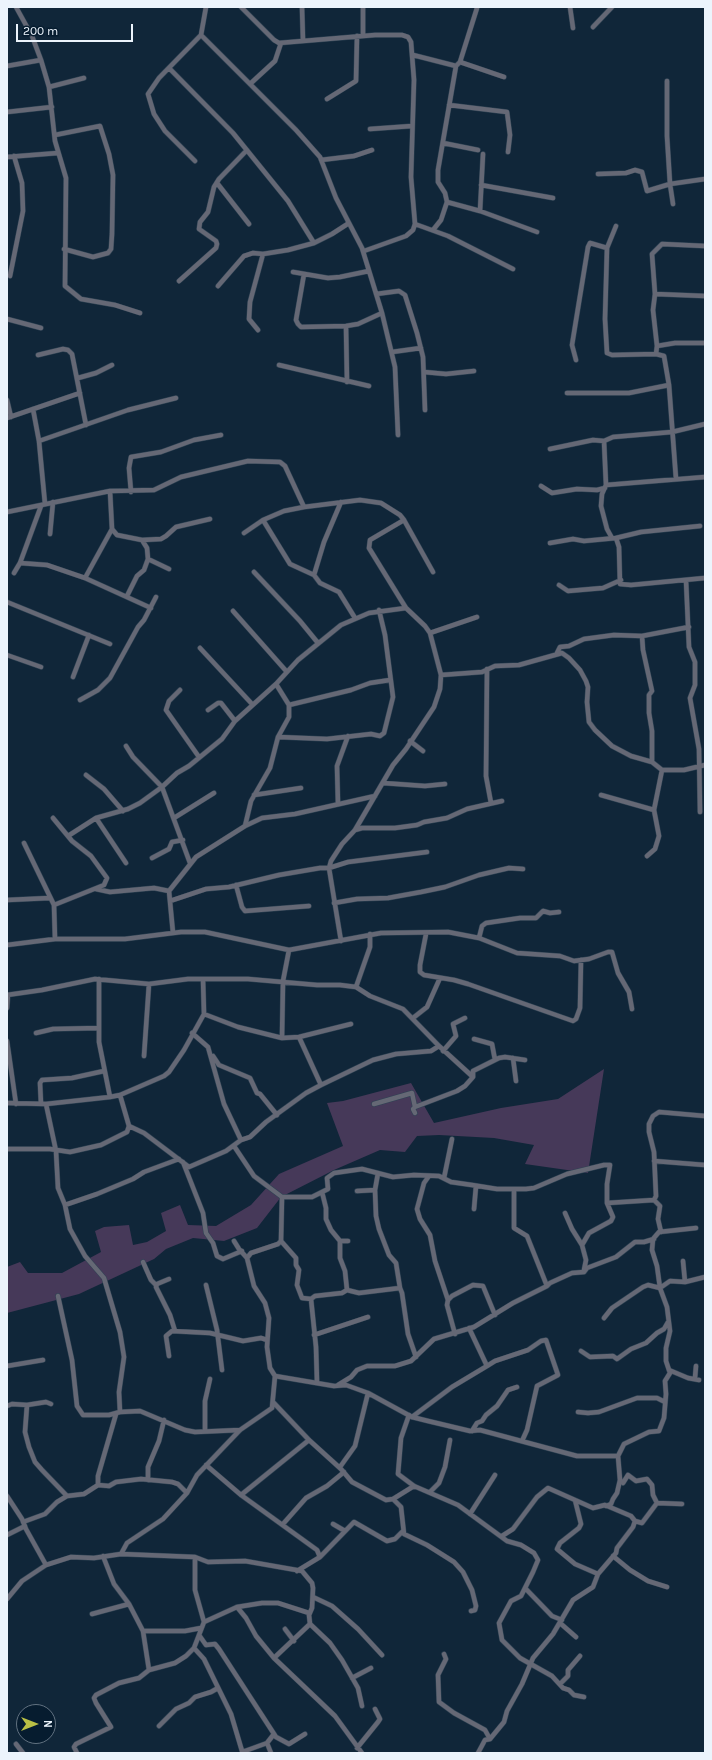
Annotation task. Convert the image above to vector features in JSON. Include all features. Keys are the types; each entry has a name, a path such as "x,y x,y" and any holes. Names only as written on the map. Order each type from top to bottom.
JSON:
{"street":[{"path":"16,7 32,36 49,87 58,153 66,178 64,282 68,290 81,298 115,305 140,314"},
{"path":"195,162 165,131 154,114 148,100 148,94 150,88 201,35 206,7"},
{"path":"241,7 274,40 281,43 363,35 402,35 408,37 411,42 414,80 411,177 415,224 413,230 406,236 364,251"},
{"path":"302,7 303,41"},
{"path":"363,7 363,35"},
{"path":"570,7 573,28"},
{"path":"593,27 612,7"},
{"path":"433,230 441,220 447,202 445,193 438,182 438,170 449,105 458,64 478,8"},
{"path":"201,35 307,141 321,160 334,192 364,251 382,313 392,352 397,392 398,435"},
{"path":"327,99 356,81 357,36"},
{"path":"250,84 275,61 281,43"},
{"path":"413,55 458,64 504,77"},
{"path":"7,66 41,60"},
{"path":"169,68 223,122 247,150 288,201 314,243"},
{"path":"49,87 84,78"},
{"path":"667,81 667,136 670,184 673,204"},
{"path":"449,105 507,112 510,135 508,152"},
{"path":"7,112 52,107"},
{"path":"55,135 100,126 109,154 113,175 112,234 108,253 93,256 64,249"},
{"path":"370,129 412,126"},
{"path":"443,143 478,150"},
{"path":"180,281 207,256 217,244 199,228 200,222 208,212 217,183 247,150"},
{"path":"321,160 354,156 372,150"},
{"path":"7,156 58,153"},
{"path":"480,211 483,154"},
{"path":"10,276 23,211 22,183 14,156"},
{"path":"598,174 626,173 635,170 642,172 647,191 670,184 705,179"},
{"path":"217,183 249,224"},
{"path":"481,185 553,198"},
{"path":"447,202 480,211 537,232"},
{"path":"218,286 244,256 253,253 263,254 314,243 349,223"},
{"path":"415,224 433,230 513,268"},
{"path":"616,226 607,248 605,319 607,353 612,355 656,354 664,356 669,385 676,479"},
{"path":"576,360 572,344 588,247 590,243 607,248"},
{"path":"656,354 657,346 653,310 655,294 652,254 662,244 705,246"},
{"path":"258,330 250,319 250,302 263,254"},
{"path":"293,272 328,278 370,271"},
{"path":"304,274 296,320 301,327 346,326 358,324 382,313"},
{"path":"376,294 400,291 405,294 421,348 424,372 423,384 425,410"},
{"path":"655,294 705,296"},
{"path":"7,319 41,328"},
{"path":"346,326 347,382"},
{"path":"657,346 675,343 705,344"},
{"path":"392,352 421,348"},
{"path":"38,355 63,349 68,350 72,354 78,378 86,425"},
{"path":"78,378 96,373 112,365"},
{"path":"279,365 369,386"},
{"path":"424,372 446,374 474,371"},
{"path":"567,393 629,394 669,385"},
{"path":"7,400 9,418 80,393"},
{"path":"39,441 128,410 176,398"},
{"path":"14,573 20,563 43,505 39,441 33,409"},
{"path":"550,449 594,440 604,441 613,437 672,432 705,424"},
{"path":"132,492 129,468 131,457 161,452 194,440 220,435"},
{"path":"604,441 606,487 602,494 601,510 607,529 619,547 620,584 631,585 705,578"},
{"path":"7,512 110,491 132,492 154,490 181,477 248,461 280,462 285,466 304,507"},
{"path":"541,486 552,493 582,489 597,490 606,487 705,477"},
{"path":"597,490 602,494"},
{"path":"85,578 112,528 110,491"},
{"path":"244,533 263,520 284,511 360,500 381,503 400,515 404,520 433,572"},
{"path":"50,534 53,502"},
{"path":"314,575 324,542 341,502"},
{"path":"112,528 117,535 142,540 161,539 176,528 210,519"},
{"path":"263,520 290,564 314,575 320,582 339,592 355,618"},
{"path":"341,941 329,868 331,861 342,844 355,830 374,796 434,707 440,689 442,675 430,634 425,626 406,608 368,545 370,540 404,520"},
{"path":"550,543 573,539 584,541 614,538 641,532 700,526"},
{"path":"127,596 136,576 144,570 148,560 146,544 142,540"},
{"path":"148,560 170,569"},
{"path":"20,563 47,565 85,578 151,608"},
{"path":"254,572 300,621 318,643"},
{"path":"559,584 568,591 603,588 620,580"},
{"path":"686,580 689,647 694,662 695,676 695,686 690,698 703,766 700,812"},
{"path":"80,700 98,690 110,678 156,597"},
{"path":"7,602 110,644"},
{"path":"68,836 96,818 140,803 162,787 177,773 189,766 222,739 235,721 252,704 276,684 318,643 341,625 355,618 379,610 406,608"},
{"path":"278,738 327,739 371,734 380,736 384,733 393,697 385,635 379,610"},
{"path":"233,611 287,672"},
{"path":"430,634 477,617"},
{"path":"559,653 560,647 569,646 584,639 614,635 642,636 689,627"},
{"path":"73,677 89,635"},
{"path":"642,636 643,650 652,690 649,695 649,713 652,731 652,762"},
{"path":"200,648 252,704"},
{"path":"442,675 482,672 495,666 519,665 559,653 569,658 580,670 588,688 589,718 595,730 612,746 631,756 652,762 662,770 684,770 703,766"},
{"path":"7,655 40,667"},
{"path":"487,669 486,776 491,804"},
{"path":"289,705 390,680"},
{"path":"245,826 254,795 270,768 278,738 289,717 289,705 276,684"},
{"path":"180,690 169,701 166,710 199,757"},
{"path":"208,710 218,703 221,703 235,721"},
{"path":"338,804 337,766 348,736"},
{"path":"410,741 422,751"},
{"path":"126,746 133,757 162,787 183,840 190,863"},
{"path":"647,856 655,849 659,836 654,810 662,770"},
{"path":"86,775 104,789 123,810"},
{"path":"383,783 425,786 445,784"},
{"path":"254,795 301,788"},
{"path":"174,818 214,793"},
{"path":"601,795 654,810"},
{"path":"173,933 169,891 190,863 208,849 245,826 262,818 295,814 374,796"},
{"path":"355,830 362,828 395,828 418,825 424,822 447,818 467,809 502,801"},
{"path":"53,818 68,836 91,856 107,878 104,885 105,892"},
{"path":"96,818 126,863"},
{"path":"152,858 169,849 172,842 183,840"},
{"path":"24,843 34,860 54,904 55,939"},
{"path":"170,901 206,889 219,889 279,875 320,868 329,868 348,862 427,852"},
{"path":"334,903 357,899 388,898 421,892 445,887 479,875 509,868 523,870"},
{"path":"54,904 104,885"},
{"path":"236,885 242,907 245,911 309,906"},
{"path":"96,889 105,892 123,892 154,888 169,891"},
{"path":"7,900 50,898"},
{"path":"479,938 482,926 486,923 520,918 536,918 543,911 550,913 559,912"},
{"path":"7,945 55,939 125,939 173,933 205,932 289,950 341,941 370,934 426,934 448,932 479,938 517,953 560,956 574,961 612,952 618,973 629,992 632,1009"},
{"path":"356,987 370,947 370,934"},
{"path":"426,934 420,972 424,975 468,984 573,1021 576,1019 580,1008 581,960"},
{"path":"282,1038 283,981 289,950"},
{"path":"413,1018 427,1007 440,978"},
{"path":"98,979 99,1042 110,1097"},
{"path":"7,1008 8,995 98,979 149,984 203,980 283,981 317,985 356,987 370,996 403,1009 439,1046 473,1077"},
{"path":"7,1103 43,1104 110,1097 120,1095 145,1085 170,1072 204,1014 203,980"},
{"path":"144,1056 149,984"},
{"path":"204,1014 238,1027 282,1038 299,1038 351,1024"},
{"path":"444,1050 456,1035 452,1026 453,1024 465,1018"},
{"path":"36,1033 53,1029 99,1028"},
{"path":"192,1033 208,1047 219,1065 250,1078 257,1093 260,1094 277,1115"},
{"path":"299,1038 321,1085"},
{"path":"474,1039 492,1044 495,1060"},
{"path":"7,1041 16,1104"},
{"path":"130,1126 144,1133 189,1167 234,1146 241,1140 250,1137 266,1122 306,1093 321,1085 373,1060 396,1054 431,1051 439,1046"},
{"path":"212,1055 224,1104 241,1140"},
{"path":"473,1077 472,1071 495,1060 505,1057 525,1060"},
{"path":"513,1058 516,1081"},
{"path":"98,1485 98,1476 118,1413 119,1392 124,1357 120,1332 104,1278 85,1256 70,1229 65,1205 58,1188 56,1151 43,1104 40,1083 42,1080 72,1078 104,1071"},
{"path":"415,1107 457,1091 465,1086 473,1077"},
{"path":"374,1104 412,1093 415,1107 413,1109 415,1113"},
{"path":"7,1149 70,1152 101,1144 127,1132 130,1126 120,1095"},
{"path":"654,1200 656,1196 654,1152 649,1132 652,1116 659,1112 705,1116"},
{"path":"444,1178 452,1139"},
{"path":"234,1146 254,1176 282,1197 312,1198 328,1188 327,1178 334,1173 362,1169 393,1177 429,1176 444,1178 451,1182 476,1186 497,1189 514,1189 534,1188 566,1174 610,1165 607,1184 607,1203 613,1214 612,1219 589,1233 582,1245"},
{"path":"65,1205 133,1179 144,1172 181,1160"},
{"path":"181,1160 203,1213 206,1232 213,1243 217,1256 223,1259 242,1251"},
{"path":"654,1161 705,1165"},
{"path":"378,1173 375,1190 378,1228 389,1255 396,1264 408,1334 416,1357"},
{"path":"429,1176 424,1184 417,1209 420,1219 430,1235 434,1261 448,1300 447,1305 455,1334"},
{"path":"474,1209 476,1186"},
{"path":"514,1189 514,1228 528,1236 547,1286"},
{"path":"357,1192 375,1190"},
{"path":"322,1192 326,1208 326,1219 331,1230 340,1241 340,1258 345,1271 347,1290"},
{"path":"282,1197 281,1241 296,1258 296,1265 299,1270 297,1285 302,1298 311,1299 315,1296 342,1293 347,1290 359,1293 400,1288"},
{"path":"607,1203 654,1200 660,1206 658,1218 661,1232"},
{"path":"565,1213 572,1229 582,1245 586,1260 584,1272"},
{"path":"338,1385 351,1378 357,1370 367,1366 395,1366 411,1361 434,1339 455,1334 469,1328 495,1315 550,1283 572,1273 584,1272 587,1268 623,1253 635,1242 644,1242 654,1238 661,1232 696,1228"},
{"path":"502,1536 513,1529 537,1497 545,1489 552,1489 593,1508 612,1504 613,1498 617,1493 620,1480 618,1456 627,1441 649,1432 659,1431 662,1428 666,1402 665,1381 669,1374 666,1348 670,1331 667,1307 660,1288 657,1266 652,1250 654,1238"},
{"path":"121,1554 127,1543 163,1518 187,1493 197,1474 240,1430 272,1408 275,1376 270,1368 268,1355 270,1323 267,1307 254,1286 247,1258 234,1241"},
{"path":"247,1258 251,1253 278,1244 281,1241"},
{"path":"340,1241 348,1241"},
{"path":"683,1261 685,1282"},
{"path":"143,1262 151,1280 156,1285 175,1331"},
{"path":"604,1318 612,1308 643,1287 648,1285 660,1288 670,1281 685,1282 705,1277"},
{"path":"156,1285 169,1279"},
{"path":"448,1300 452,1296 473,1285 480,1284 485,1290 495,1315"},
{"path":"206,1286 217,1336 222,1370"},
{"path":"58,1296 72,1360 77,1406 84,1415 88,1416 140,1411 185,1430 240,1430"},
{"path":"311,1299 317,1382"},
{"path":"314,1335 368,1317"},
{"path":"581,1351 590,1357 613,1356 617,1358 631,1349 643,1345 664,1329 668,1322"},
{"path":"469,1328 487,1366"},
{"path":"664,1329 670,1331"},
{"path":"169,1356 166,1336 175,1331 210,1333 217,1336 243,1340 261,1338 268,1340"},
{"path":"522,1441 527,1430 537,1386 558,1375 546,1340 540,1341 528,1350 495,1361 452,1387 411,1416 401,1438 397,1470 398,1474 414,1486 458,1505 507,1541 521,1545 534,1553 537,1564 520,1596 511,1601 507,1606 499,1623 502,1640 520,1658 531,1662 558,1680 560,1686 569,1690 572,1694 584,1697"},
{"path":"7,1366 43,1360"},
{"path":"668,1370 688,1378 697,1379 696,1366"},
{"path":"275,1376 346,1385 368,1393 411,1416 472,1431 480,1430 577,1456 618,1456"},
{"path":"205,1431 205,1401 210,1380"},
{"path":"472,1431 477,1424 497,1406 508,1390 517,1387"},
{"path":"340,1467 355,1446 368,1393"},
{"path":"578,1412 599,1412 638,1398 657,1398 666,1402"},
{"path":"7,1406 12,1404 27,1405 46,1402 51,1404"},
{"path":"273,1402 309,1440 340,1467 352,1482 386,1500 393,1499 414,1486"},
{"path":"27,1405 25,1432 35,1462 67,1496"},
{"path":"148,1480 148,1467 159,1441 164,1420"},
{"path":"241,1495 309,1440"},
{"path":"430,1492 439,1483 445,1467 450,1440"},
{"path":"206,1465 241,1495 317,1550 320,1557"},
{"path":"283,1524 306,1498 327,1486 344,1472"},
{"path":"470,1514 495,1475"},
{"path":"620,1480 623,1483 628,1475 636,1481 647,1479 652,1486 653,1495 657,1503"},
{"path":"7,1535 24,1524 45,1514 57,1502 67,1496 84,1494 98,1485 109,1486 116,1482 148,1480 172,1482 178,1484 187,1493"},
{"path":"7,1496 46,1565"},
{"path":"393,1499 401,1507 404,1534 427,1545 454,1562 463,1572 472,1590 476,1606 475,1610 471,1611"},
{"path":"575,1500 581,1524 580,1528 560,1543 557,1549 575,1564 598,1574"},
{"path":"657,1503 682,1504"},
{"path":"606,1506 631,1516 635,1521 644,1523 645,1519 657,1503"},
{"path":"478,1753 485,1740 490,1739 504,1722 507,1710 522,1684 531,1662 561,1622 573,1600 593,1587 598,1574 613,1556 617,1548 633,1527 635,1521"},
{"path":"297,1571 320,1557 354,1522 387,1541 395,1539 403,1531"},
{"path":"333,1524 344,1531"},
{"path":"7,1599 22,1581 46,1565 71,1557 121,1554 195,1557 208,1562 245,1561 302,1571 312,1583 313,1597 309,1613 310,1624 330,1643 358,1688 358,1694 362,1706"},
{"path":"103,1556 114,1584 129,1604 143,1631 149,1670"},
{"path":"613,1556 624,1566 648,1581 667,1587"},
{"path":"195,1557 195,1590 204,1622"},
{"path":"525,1588 552,1616 561,1622 576,1637"},
{"path":"313,1597 332,1606 358,1629 382,1655"},
{"path":"77,1753 74,1747 76,1744 102,1730 111,1727 96,1702 96,1696 119,1683 139,1678 149,1670 175,1663 186,1656 194,1648 204,1622 237,1608 262,1603 278,1603 309,1613"},
{"path":"92,1614 129,1604"},
{"path":"237,1608 246,1618 256,1636 274,1658 335,1716 362,1753"},
{"path":"274,1658 294,1641 310,1624"},
{"path":"143,1631 185,1631 201,1628"},
{"path":"285,1629 294,1641"},
{"path":"199,1635 206,1645 215,1644 274,1734 289,1744 305,1734"},
{"path":"194,1648 204,1659 231,1714 242,1751"},
{"path":"444,1654 446,1659 438,1675 439,1702 455,1713 463,1722 474,1724 487,1732 490,1739"},
{"path":"558,1680 568,1676 568,1670 580,1656"},
{"path":"352,1678 371,1668"},
{"path":"159,1726 176,1709 189,1703 195,1697 218,1688"},
{"path":"357,1748 380,1719 375,1709"},
{"path":"237,1753 267,1743 274,1734"},
{"path":"267,1743 271,1753"},
{"path":"16,1744 23,1753"}],"shaded area":[{"path":"604,1069 588,1173 525,1164 534,1145 494,1138 439,1135 417,1136 405,1152 380,1150 334,1170 281,1197 257,1228 224,1241 193,1238 166,1249 154,1259 79,1294 7,1313 7,1267 20,1262 28,1273 62,1273 101,1252 95,1231 104,1227 129,1225 133,1245 147,1242 166,1231 161,1213 180,1205 188,1225 216,1226 251,1205 279,1174 343,1146 327,1103 343,1101 411,1083 434,1123 501,1108 558,1099"}]}
